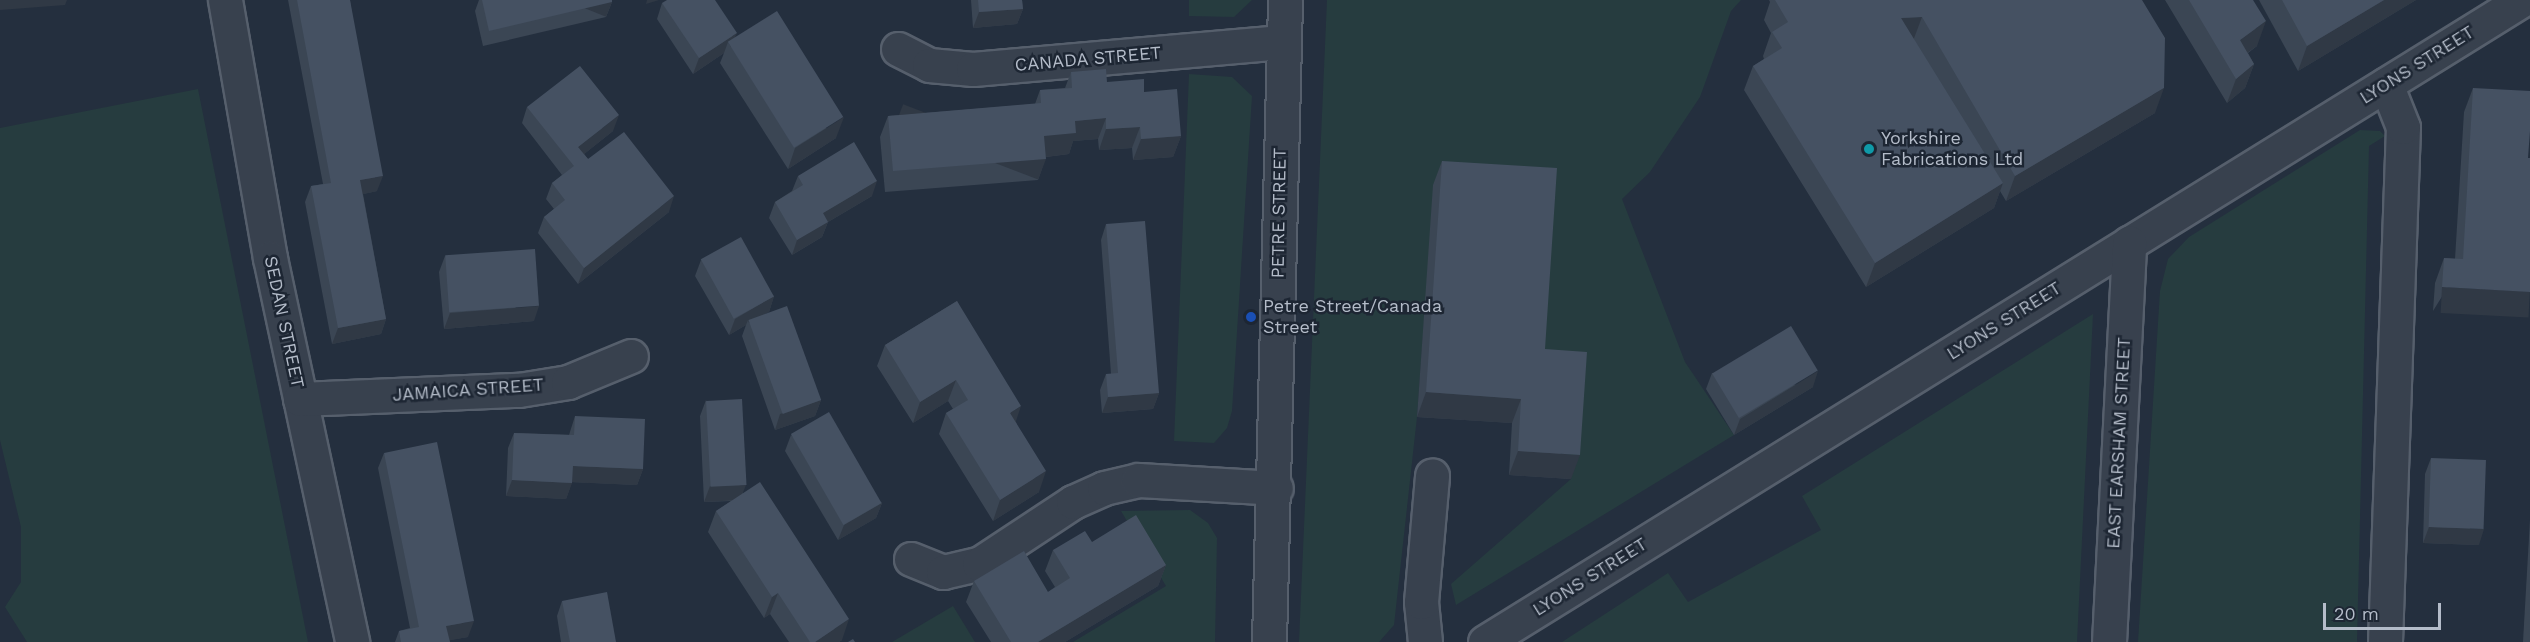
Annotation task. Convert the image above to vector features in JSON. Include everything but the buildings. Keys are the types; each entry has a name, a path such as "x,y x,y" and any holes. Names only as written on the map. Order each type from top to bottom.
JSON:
{"street":[{"name":"SEDAN STREET","path":"225,0 270,258 352,642"},
{"name":"PETRE STREET","path":"1269,642 1276,488 1282,42 1285,0"},
{"name":"LYONS STREET","path":"1485,642 2522,0"},
{"name":"CANADA STREET","path":"898,50 929,64 973,69 1282,42"},
{"path":"2385,642 2403,127 2386,84"},
{"name":"EAST EARSHAM STREET","path":"2109,642 2129,243"},
{"name":"JAMAICA STREET","path":"300,399 519,390 568,382 631,356"},
{"path":"1425,642 1421,602 1432,476"},
{"path":"910,559 943,572 979,564 1073,502 1104,488 1138,480 1276,488"}],"green space":[{"path":"1189,0 1252,0 1234,17 1189,16"},
{"path":"1327,0 1741,0 1731,11 1700,97 1650,172 1622,199 1685,362 1734,435 1456,605 1451,584 1571,479 1536,374 1434,185 1417,417 1394,625 1379,642 1299,642"},
{"path":"1189,74 1232,77 1252,96 1232,411 1227,428 1214,443 1174,441"},
{"path":"198,89 308,642 27,642 5,607 21,582 21,527 0,440 0,128"},
{"path":"2360,130 2380,131 2385,136 2369,146 2357,642 2138,642 2160,291 2168,259 2189,237"},
{"path":"2093,314 2077,642 1562,642 1668,573 1688,602 1821,530 1802,496"},
{"path":"1190,510 1208,523 1217,538 1215,642 1073,642 1166,586 1121,511"},
{"path":"953,606 975,642 892,642"}],"place":[{"name":"Yorkshire Fabrications Ltd","path":"1869,149"},
{"name":"Petre Street/Canada Street","path":"1251,317"}]}
